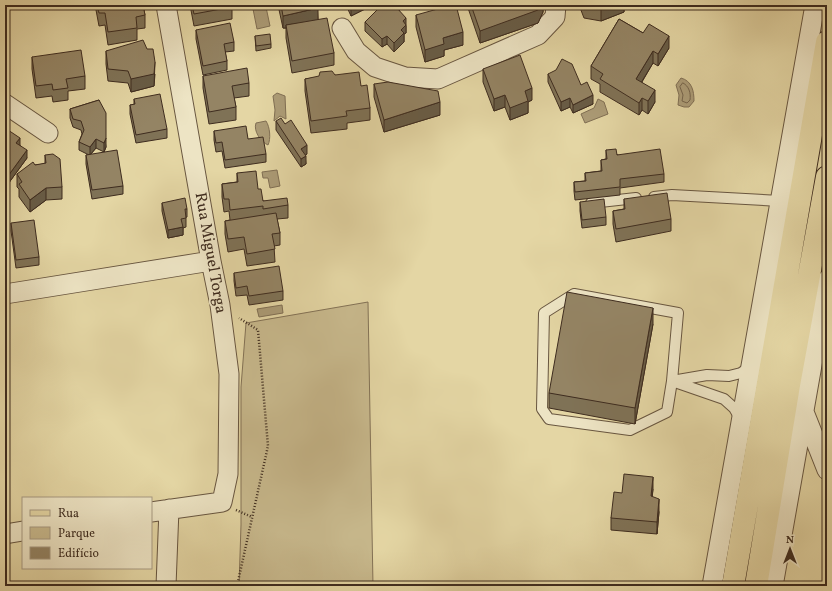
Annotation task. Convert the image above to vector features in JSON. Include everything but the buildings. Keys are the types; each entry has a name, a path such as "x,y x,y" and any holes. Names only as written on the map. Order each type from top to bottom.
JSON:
{"main road":[{"path":"733,586 827,42"},
{"path":"756,586 827,177"}],"street":[{"name":"Rua Miguel Torga","path":"160,510 222,502 228,474 229,374 220,305 166,5"},
{"path":"342,28 356,51 375,67 405,77 438,79 538,35 555,17 556,5"},
{"path":"712,586 815,5"},
{"path":"5,104 48,133"},
{"path":"5,294 211,261"},
{"path":"773,586 804,412 822,341 827,280"},
{"path":"804,412 827,470"},
{"path":"160,510 166,586"},
{"path":"5,534 22,531"}],"lane":[{"path":"591,203 672,195 780,201"},
{"path":"574,294 678,313 672,381 667,412 630,430 549,419 542,409 544,313 574,294"},
{"path":"672,381 707,375 729,376 741,372 751,366"},
{"path":"672,381 724,399 734,408 742,422"}],"path":[{"path":"220,305 258,330 268,446 237,586"}],"green space":[{"path":"368,302 373,586 239,586 241,525 241,387 246,323"}],"water":[{"path":"266,7 270,26 257,29 253,9"},
{"path":"681,78 688,81 693,90 694,101 689,107 678,105 679,95 676,85"},
{"path":"277,93 285,96 286,119 280,116 274,121 275,110 273,96"},
{"path":"598,99 604,102 608,114 585,123 581,114 594,108"},
{"path":"266,121 270,133 268,145 260,139 255,126 256,123"},
{"path":"277,170 280,186 270,188 268,178 263,178 262,172"},
{"path":"282,305 283,313 259,317 257,309"}]}
